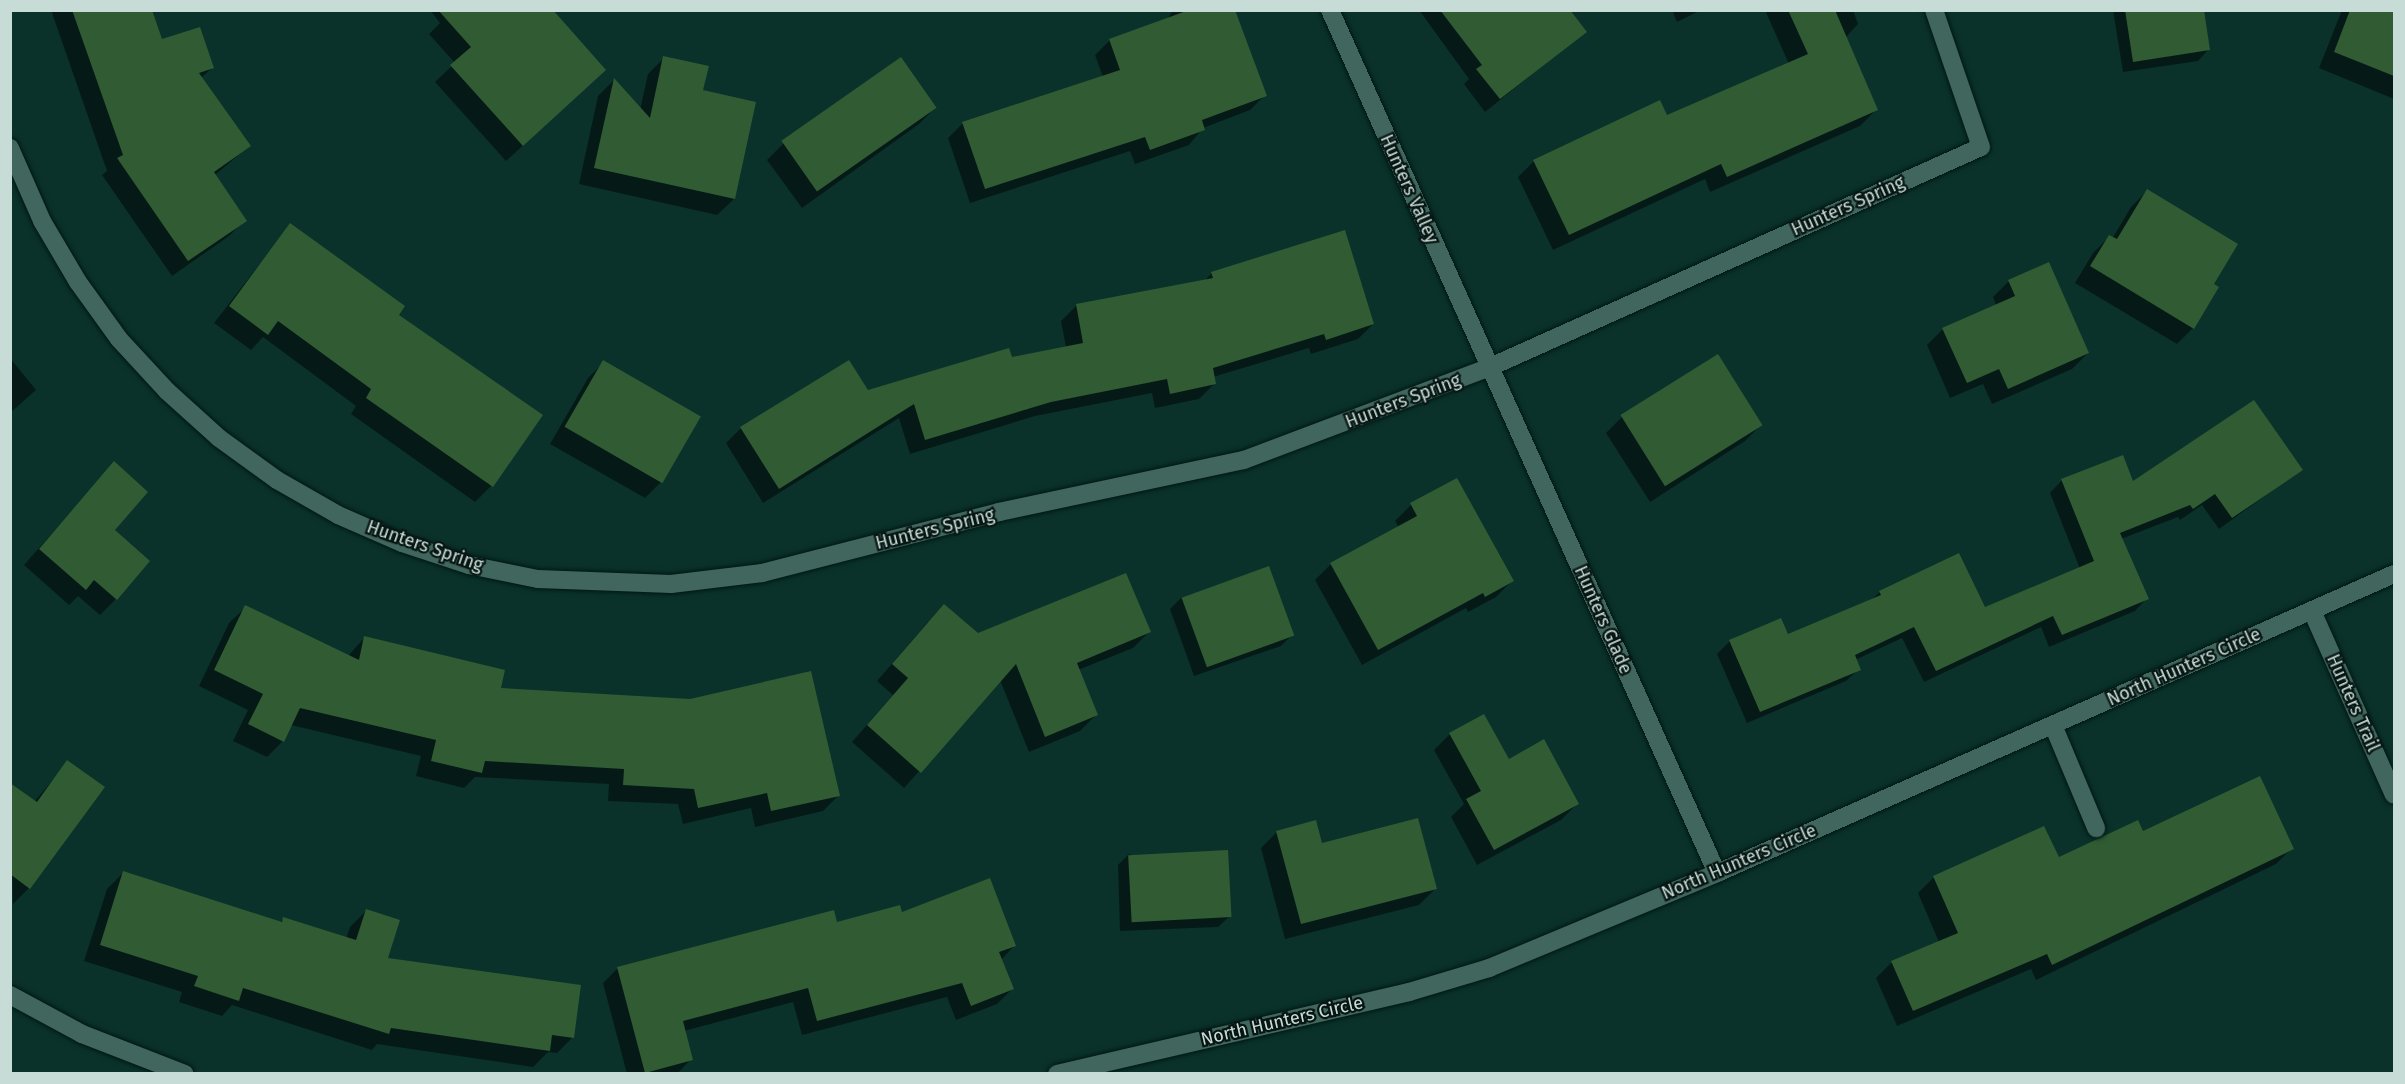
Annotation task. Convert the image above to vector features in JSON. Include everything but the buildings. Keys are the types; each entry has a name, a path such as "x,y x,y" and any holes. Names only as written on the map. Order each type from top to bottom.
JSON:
{"street":[{"name":"Hunters Valley","path":"1330,10 1488,368"},
{"name":"Hunters Spring","path":"10,148 42,221 78,282 119,339 167,392 219,438 277,480 348,519 402,543 469,565 538,579 671,584 762,573 999,512 1244,460 1488,368 1981,147 1934,10"},
{"name":"Hunters Glade","path":"1488,368 1717,873"},
{"name":"North Hunters Circle","path":"1057,1074 1409,992 1490,968 1717,873 2394,574"},
{"name":"Hunters Trail","path":"2312,611 2394,795"},
{"path":"2053,725 2096,828"},
{"path":"10,995 82,1034 185,1074"}]}
